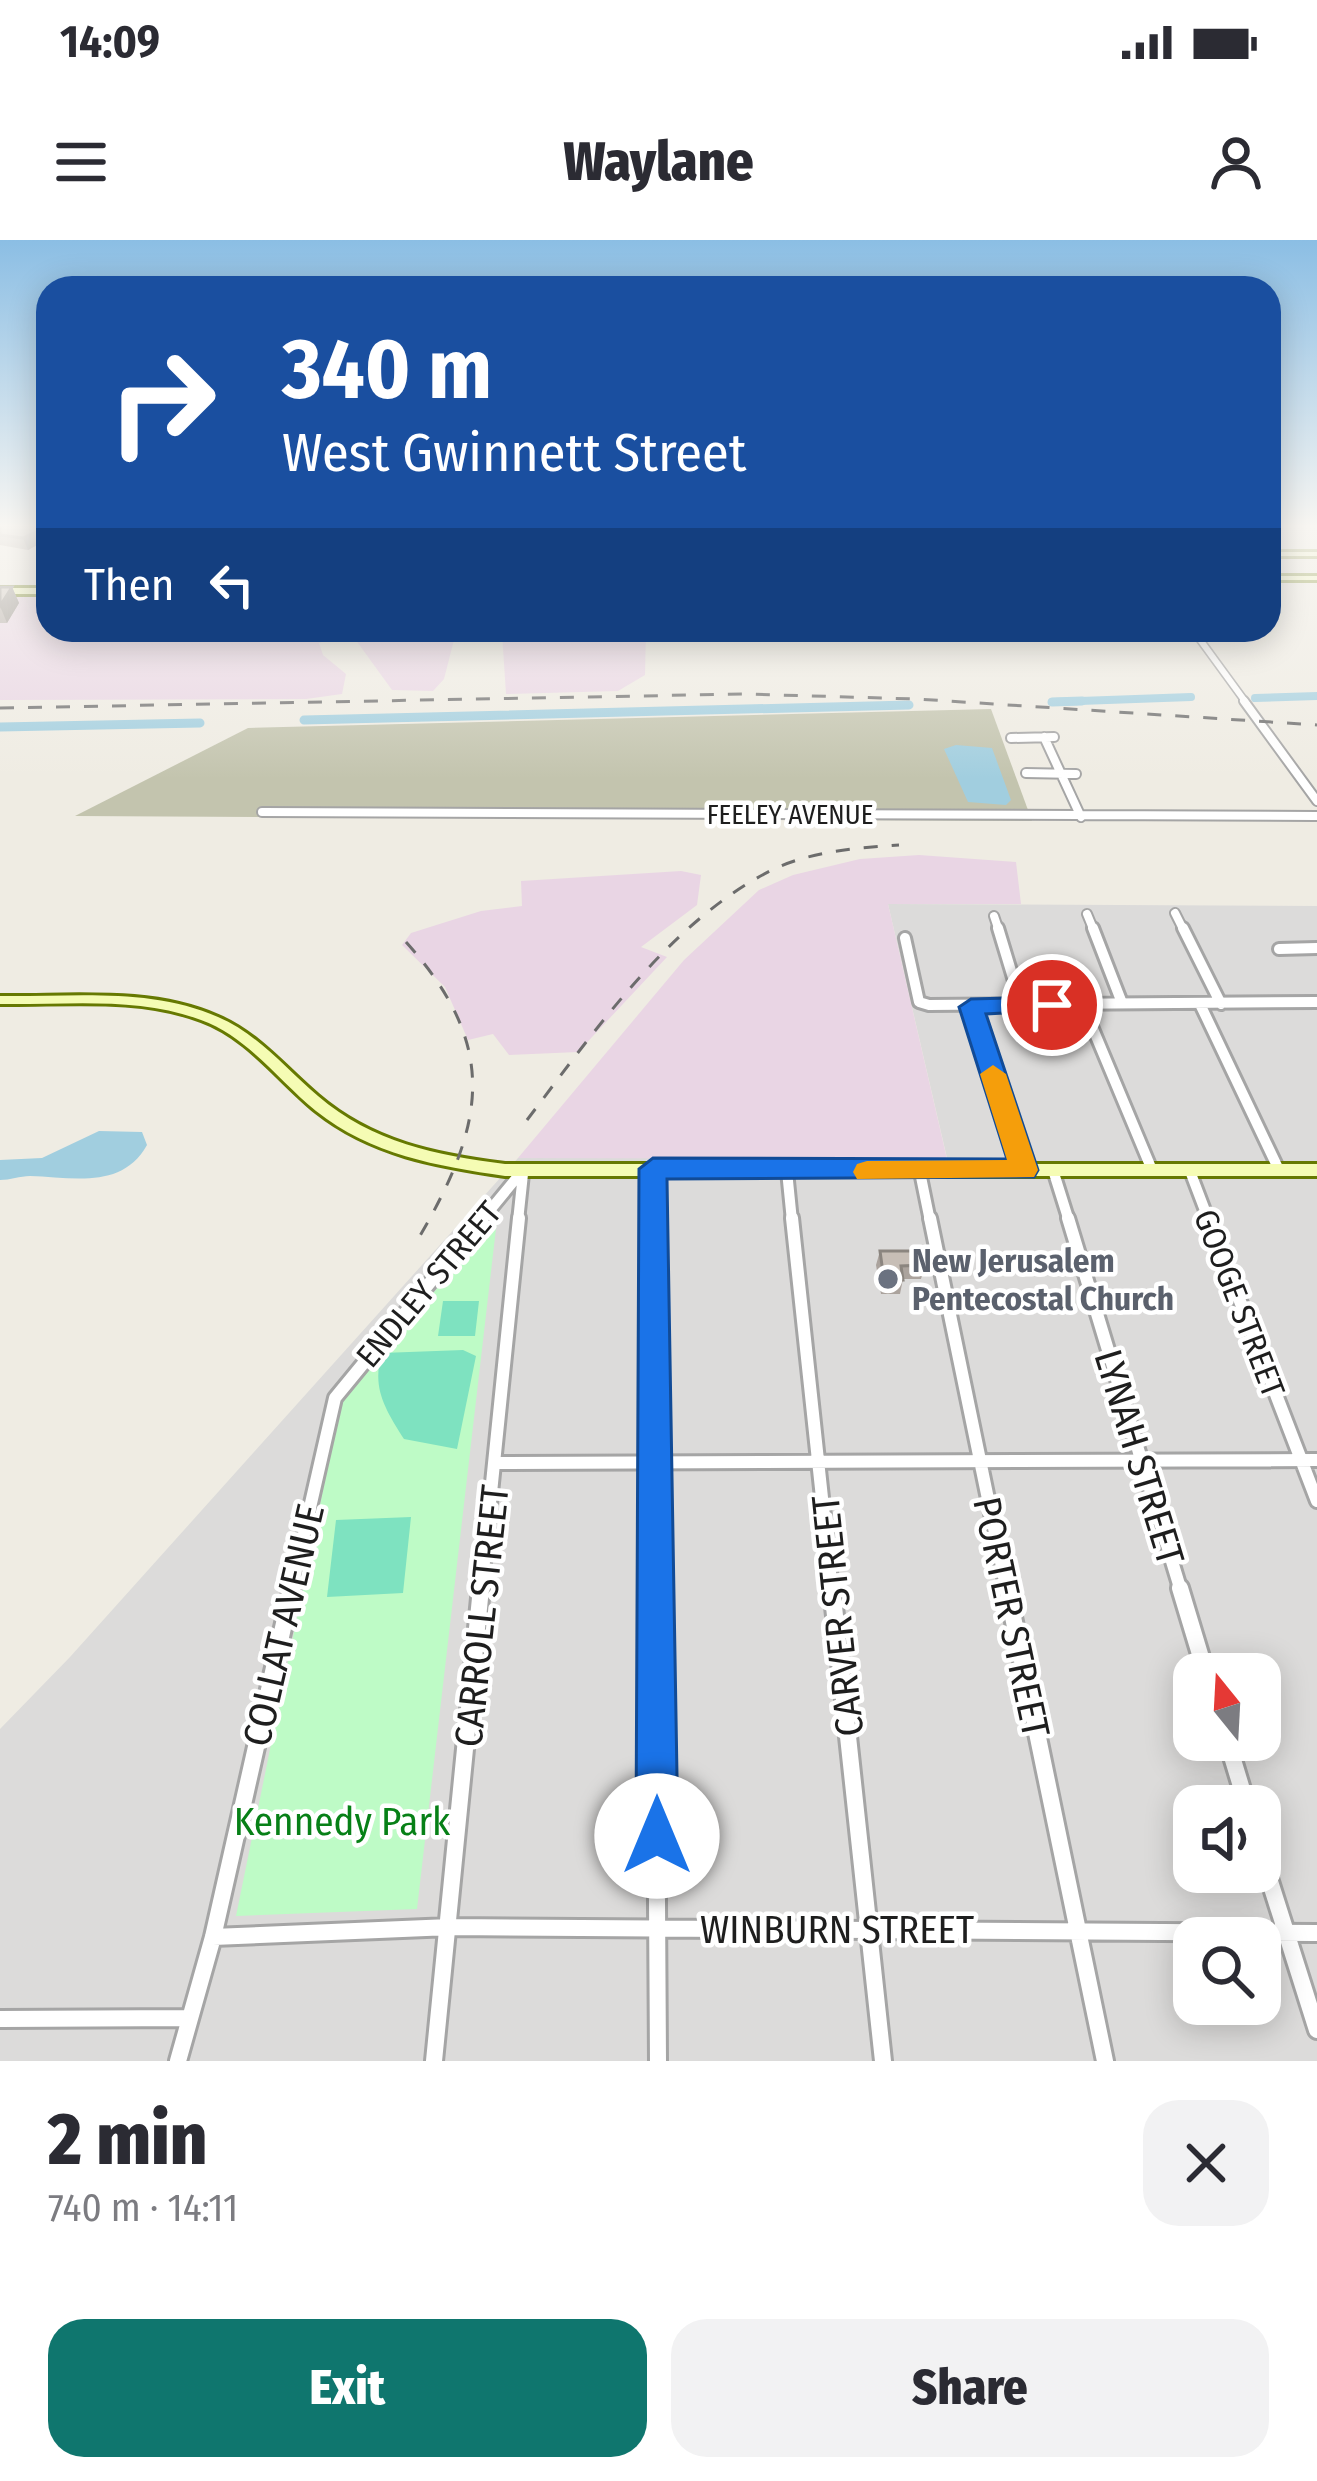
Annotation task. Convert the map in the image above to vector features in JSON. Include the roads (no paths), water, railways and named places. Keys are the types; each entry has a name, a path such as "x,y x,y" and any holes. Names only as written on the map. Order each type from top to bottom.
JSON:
{"main road":[{"path":"0,1000 118,1004 202,1015 232,1031 329,1114 404,1155 523,1170 1317,1170"}],"street":[{"path":"1202,642 1317,801"},
{"path":"1011,737 1049,737 1081,817"},
{"path":"1026,773 1076,774"},
{"name":"FEELEY AVENUE","path":"262,812 1317,816"},
{"path":"1087,914 1122,1004"},
{"path":"1174,914 1221,1004"},
{"path":"994,916 1021,1004"},
{"path":"905,938 920,1002 971,1007 1317,1002"},
{"path":"1279,949 1317,948"},
{"path":"1200,1004 1279,1170"},
{"path":"1083,1005 1151,1170"},
{"path":"971,1007 1024,1170"},
{"path":"653,1169 658,2061"},
{"name":"ENDLEY STREET","path":"334,1398 523,1170"},
{"name":"CARROLL STREET","path":"434,2061 523,1170"},
{"name":"LYNAH STREET","path":"1054,1170 1200,1653"},
{"name":"GOOGE STREET","path":"1190,1171 1317,1501"},
{"name":"CARVER STREET","path":"787,1172 883,2061"},
{"name":"PORTER STREET","path":"920,1172 1105,2061"},
{"name":"COLLAT AVENUE","path":"178,2061 213,1937 334,1398"},
{"path":"497,1463 1317,1460"},
{"path":"1273,1893 1317,2030"},
{"name":"WINBURN STREET","path":"213,1937 450,1927 1317,1933"},
{"path":"0,2019 188,2018"}],"water":[{"path":"956,745 992,748 1011,800 1006,805 968,802 944,749"},
{"path":"99,1131 142,1132 147,1145 137,1159 110,1175 0,1180 0,1160 42,1158"}],"waterway":[{"path":"1255,698 1317,696"},
{"path":"1082,701 1052,702 1191,697"},
{"path":"304,720 909,705"},
{"path":"0,727 200,723"}],"railway":[{"path":"0,708 745,694 917,699 1317,725"},
{"path":"527,1120 636,981 700,918 735,892 802,858 899,845"},
{"path":"406,942 437,981 457,1017 469,1053 473,1088 457,1160 417,1241"}],"place":[{"name":"New Jerusalem Pentecostal Church","path":"888,1279"}],"park label":[{"name":"Kennedy Park","path":"342,1821"}]}
